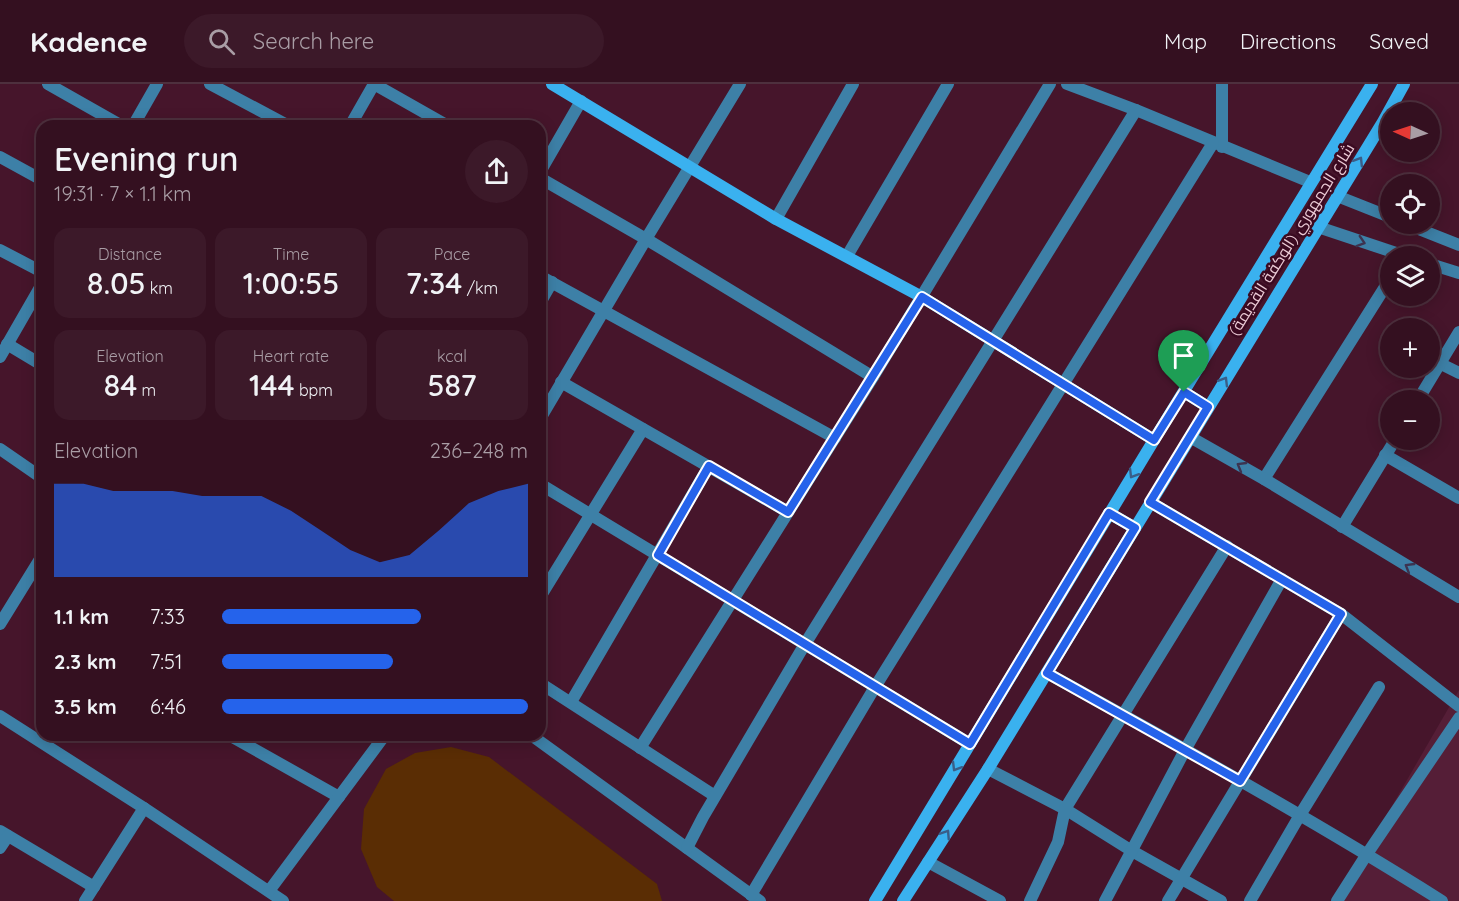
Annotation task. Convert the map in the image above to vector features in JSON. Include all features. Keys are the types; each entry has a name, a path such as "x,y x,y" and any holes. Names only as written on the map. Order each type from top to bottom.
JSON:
{"main road":[{"path":"552,84 776,219 922,297 1154,440"},
{"name":"شارع الجمهوري (الوكفة القديمة)","path":"875,901 1310,182 1372,84"},
{"name":"شارع الجمهوري (الوكفة القديمة)","path":"903,901 1047,673 1404,84"},
{"path":"1184,392 1208,407"},
{"path":"1109,513 1135,528"}],"street":[{"path":"48,84 111,120"},
{"path":"136,120 157,84"},
{"path":"210,84 278,120"},
{"path":"353,120 374,84 437,120"},
{"path":"546,408 740,84"},
{"path":"776,219 854,84"},
{"path":"847,256 948,84"},
{"path":"640,748 873,377 1050,84"},
{"path":"1067,84 1310,182"},
{"path":"539,741 755,898 875,687 1062,384 1218,145 1222,84"},
{"path":"546,162 581,101"},
{"path":"687,848 805,644 1136,110"},
{"path":"0,157 36,177"},
{"path":"546,181 646,239 873,377"},
{"path":"1337,196 1380,213"},
{"path":"1318,227 1380,248"},
{"path":"1431,234 1459,245"},
{"path":"0,250 36,269"},
{"path":"1440,267 1459,273"},
{"path":"546,279 835,438"},
{"path":"546,292 552,282"},
{"path":"36,294 2,353 36,363"},
{"path":"1264,479 1380,295"},
{"path":"1424,390 1459,332"},
{"path":"1441,364 1459,373"},
{"path":"561,382 788,512"},
{"path":"546,587 643,429"},
{"path":"1190,437 1459,597"},
{"path":"0,449 36,474"},
{"path":"1341,527 1388,450"},
{"path":"1385,455 1459,498"},
{"path":"571,702 709,466"},
{"path":"546,488 970,744"},
{"path":"1150,502 1341,614 1459,706"},
{"path":"1030,901 1058,842 1065,809 1227,546"},
{"path":"0,624 36,566"},
{"path":"1105,901 1185,750 1282,579"},
{"path":"1168,901 1341,614"},
{"path":"1047,673 1300,815 1442,901"},
{"path":"546,686 715,796"},
{"path":"1250,901 1379,687"},
{"path":"0,716 36,734"},
{"path":"1337,901 1459,718"},
{"path":"49,741 144,808 283,901"},
{"path":"240,741 339,797"},
{"path":"269,891 381,741"},
{"path":"988,769 1065,809 1132,851 1221,901"},
{"path":"85,901 144,808"},
{"path":"0,848 4,833 94,887"},
{"path":"928,862 1000,901"}],"shaded area":[{"path":"1459,690 1459,901 1337,901"},
{"path":"451,747 489,757 657,884 662,901 394,901 377,887 361,849 364,809 386,769 415,753"}],"route":[{"path":"922,297 1154,440 1184,392 1208,407 1150,502 1341,614 1240,781 1047,673 1135,528 1109,513 970,744 658,555 709,466 788,512 922,297"}]}
